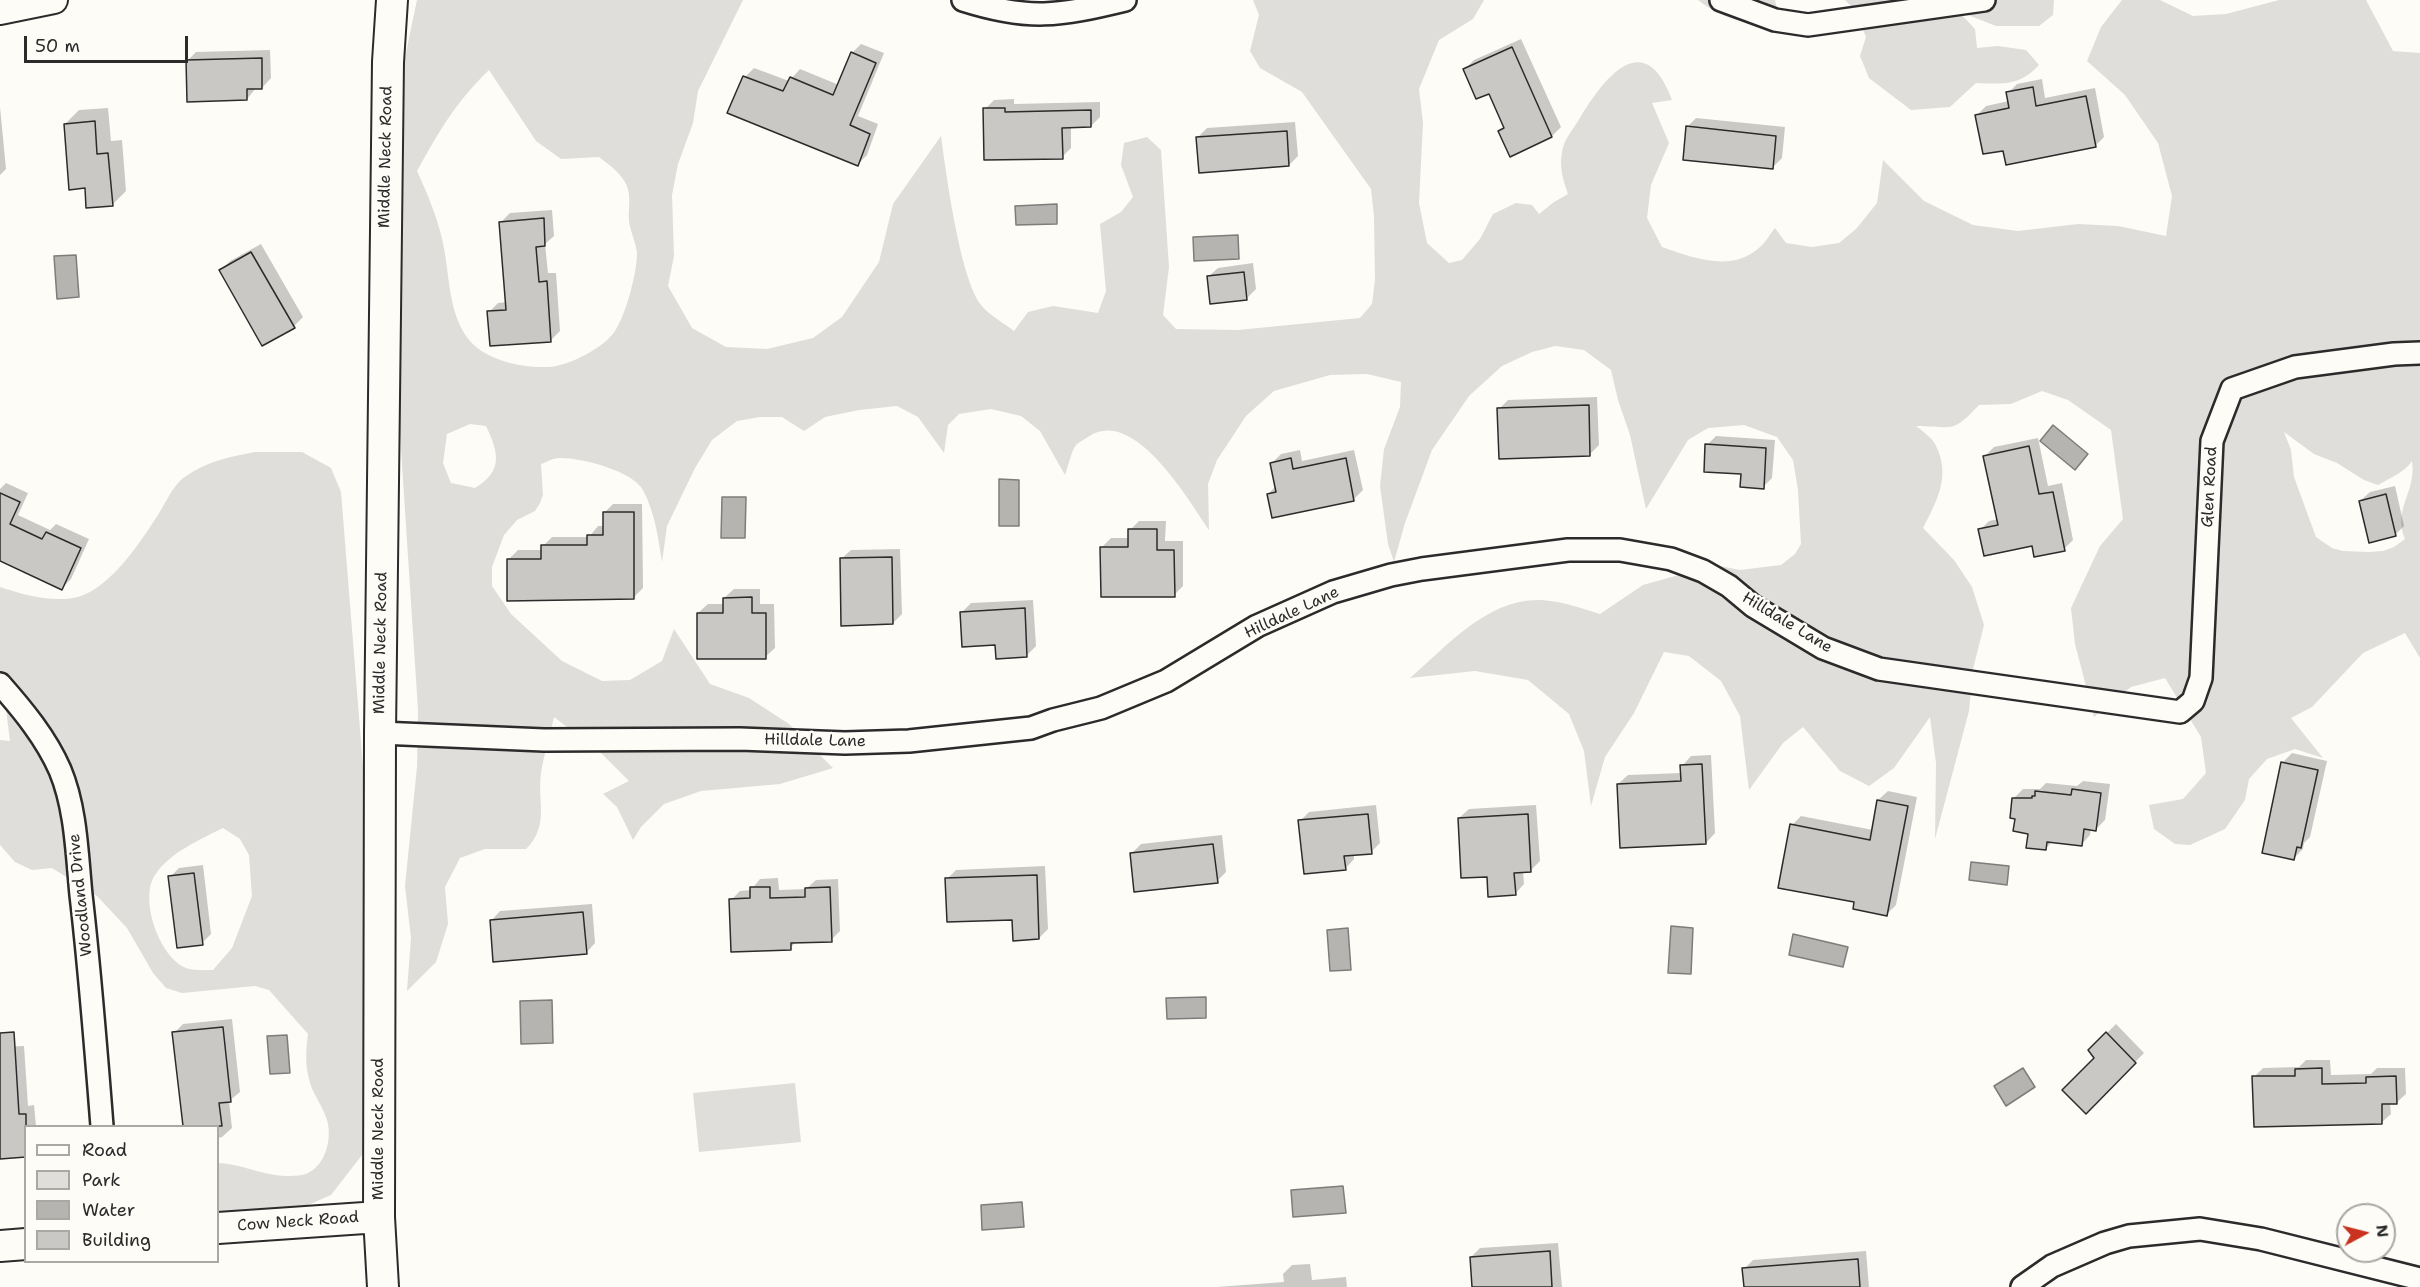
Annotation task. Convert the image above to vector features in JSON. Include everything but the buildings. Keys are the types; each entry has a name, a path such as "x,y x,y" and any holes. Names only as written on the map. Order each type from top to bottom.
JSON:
{"main road":[{"name":"Middle Neck Road","path":"383,1287 379,1217 380,733 388,62 392,0"},
{"name":"Cow Neck Road","path":"219,1228 379,1217"},
{"path":"0,1246 24,1244"}],"street":[{"path":"0,11 54,0"},
{"path":"963,0 996,11 1044,16 1125,0"},
{"path":"1721,0 1775,20 1808,25 1984,0"},
{"name":"Glen Road","path":"2188,706 2195,696 2201,678 2212,441 2232,389 2295,367 2394,354 2420,353"},
{"name":"Hilldale Lane","path":"380,733 544,740 740,739 845,743 909,741 1031,728 1101,708 1166,681 1257,626 1333,592 1391,575 1422,569 1568,550 1620,550 1671,559 1703,571 1729,586 1753,606 1823,648 1879,669 2174,712 2180,712 2188,706"},
{"name":"Woodland Drive","path":"0,684 22,710 50,751 61,772 73,817 90,976 102,1125"},
{"path":"2022,1287 2052,1266 2105,1243 2129,1236 2200,1229 2261,1239 2420,1279"}],"green space":[{"path":"417,0 743,0 698,91 693,123 678,164 672,195 674,256 668,286 692,328 726,347 767,349 813,338 842,317 879,262 893,204 941,136 960,249 973,292 984,309 1014,331 1028,312 1053,306 1098,313 1106,291 1100,224 1121,212 1133,197 1121,165 1124,143 1147,137 1161,150 1169,267 1163,315 1176,329 1238,330 1360,318 1372,304 1375,280 1374,216 1371,189 1302,92 1260,68 1250,51 1259,15 1253,0 1484,0 1473,19 1439,40 1419,89 1423,123 1419,203 1427,243 1449,263 1462,260 1480,239 1493,214 1516,203 1532,205 1539,214 1568,194 1561,164 1564,144 1602,86 1626,65 1638,62 1650,66 1661,78 1672,100 1652,103 1669,143 1651,185 1647,218 1662,247 1674,251 1712,261 1737,260 1760,247 1775,228 1786,243 1812,247 1839,243 1856,229 1877,203 1883,160 1924,201 1973,225 2018,231 2078,224 2118,226 2166,236 2172,196 2158,143 2125,95 2087,61 2101,27 2122,0 2160,0 2193,16 2226,14 2279,0 2366,0 2393,51 2420,53 2420,658 2405,633 2363,653 2312,707 2291,718 2323,758 2295,749 2267,759 2249,779 2245,800 2225,829 2190,845 2175,844 2154,829 2149,805 2183,799 2206,773 2201,737 2165,678 2131,687 2094,717 2075,644 2071,608 2100,546 2123,519 2111,430 2068,400 2042,391 2011,404 1979,405 1962,421 1950,427 1916,426 1935,443 1942,468 1937,498 1923,528 1954,560 1972,587 1984,625 1973,669 1969,711 1935,839 1936,763 1930,717 1894,768 1869,786 1840,771 1803,727 1783,743 1749,790 1740,716 1721,681 1689,656 1664,652 1634,713 1605,757 1591,806 1584,751 1569,714 1528,680 1475,671 1410,678 1454,639 1486,615 1522,601 1541,600 1563,603 1600,614 1643,585 1715,565 1740,570 1781,565 1795,554 1801,544 1798,490 1793,460 1777,437 1744,425 1708,428 1688,440 1646,509 1630,435 1611,370 1584,350 1555,346 1532,352 1502,366 1469,396 1432,450 1405,523 1394,562 1388,544 1380,486 1384,449 1400,407 1401,382 1367,374 1330,375 1274,391 1246,416 1217,460 1208,484 1209,530 1188,498 1158,460 1141,444 1123,434 1105,431 1088,437 1076,445 1065,475 1040,431 1021,416 991,409 959,414 948,425 944,453 918,417 897,406 825,417 804,431 782,417 760,417 737,421 712,440 695,468 667,526 662,562 650,507 643,490 637,483 618,471 580,460 557,458 541,464 543,495 540,503 535,511 517,520 504,535 492,567 492,586 511,614 562,661 602,681 630,680 662,661 674,629 710,684 749,698 789,724 833,768 780,784 701,791 664,804 641,827 633,840 617,807 603,794 629,781 602,754 554,717 541,773 541,813 538,831 526,849 485,849 460,858 445,887 448,924 436,962 407,991 411,938 405,886 417,767 418,710 399,418 400,246 405,57","holes":["489,70 536,141 561,159 599,157 618,173 628,189 629,222 637,253 633,284 626,308 617,328 606,341 574,360 556,366 526,366 503,361 482,351 466,336 455,313 445,251 437,222 417,171 449,118","470,424 486,426 494,445 496,461 490,475 475,488 451,483 443,463 447,434","2284,432 2314,454 2337,463 2364,480 2378,485 2401,472 2412,461 2413,472 2401,519 2405,539 2383,551 2369,552 2343,551 2332,548 2316,537 2294,477 2291,450"]},
{"path":"1698,0 1775,0 1777,9 1758,24 1726,16"},
{"path":"1845,0 2054,0 2053,15 2039,26 1996,26 1958,11 1975,29 1977,48 1998,46 2026,50 2039,65 2018,80 2003,83 1976,83 1950,107 1911,110 1869,78 1860,56 1866,37 1855,10"},
{"path":"255,452 302,452 331,468 341,492 368,829 369,1131 362,1155 331,1195 308,1205 235,1214 219,1212 219,1163 276,1175 294,1176 303,1175 315,1169 324,1156 329,1132 328,1124 312,1089 308,1073 306,1056 308,1034 269,990 255,986 182,993 166,988 153,973 127,928 97,896 52,868 32,870 15,862 0,845 0,740 10,741 6,709 0,698 0,587 51,599 71,598 92,591 113,574 132,553 182,479 208,464","holes":["223,828 240,839 249,855 252,896 232,948 213,970 186,968 176,962 160,940 154,926 149,898 155,875 168,860 186,847"]},
{"path":"795,1083 801,1142 699,1152 693,1093"}],"water":[{"path":"1057,204 1057,224 1016,225 1015,206"},
{"path":"1238,235 1239,259 1194,261 1193,237"},
{"path":"76,255 79,297 57,299 54,256"},
{"path":"2053,425 2088,454 2075,470 2040,441"},
{"path":"999,479 1019,480 1019,526 999,526"},
{"path":"722,497 746,497 745,538 721,538"},
{"path":"1971,862 2009,866 2007,885 1969,880"},
{"path":"1671,926 1693,928 1691,974 1668,973"},
{"path":"1348,928 1351,970 1330,971 1327,930"},
{"path":"1793,934 1848,947 1843,967 1789,955"},
{"path":"1206,997 1206,1018 1167,1019 1166,998"},
{"path":"552,1000 553,1043 521,1044 520,1001"},
{"path":"287,1035 290,1073 270,1074 267,1036"},
{"path":"2023,1068 2035,1087 2006,1106 1994,1086"},
{"path":"1343,1186 1346,1213 1293,1217 1291,1190"},
{"path":"1022,1202 1024,1227 982,1230 981,1205"}]}
